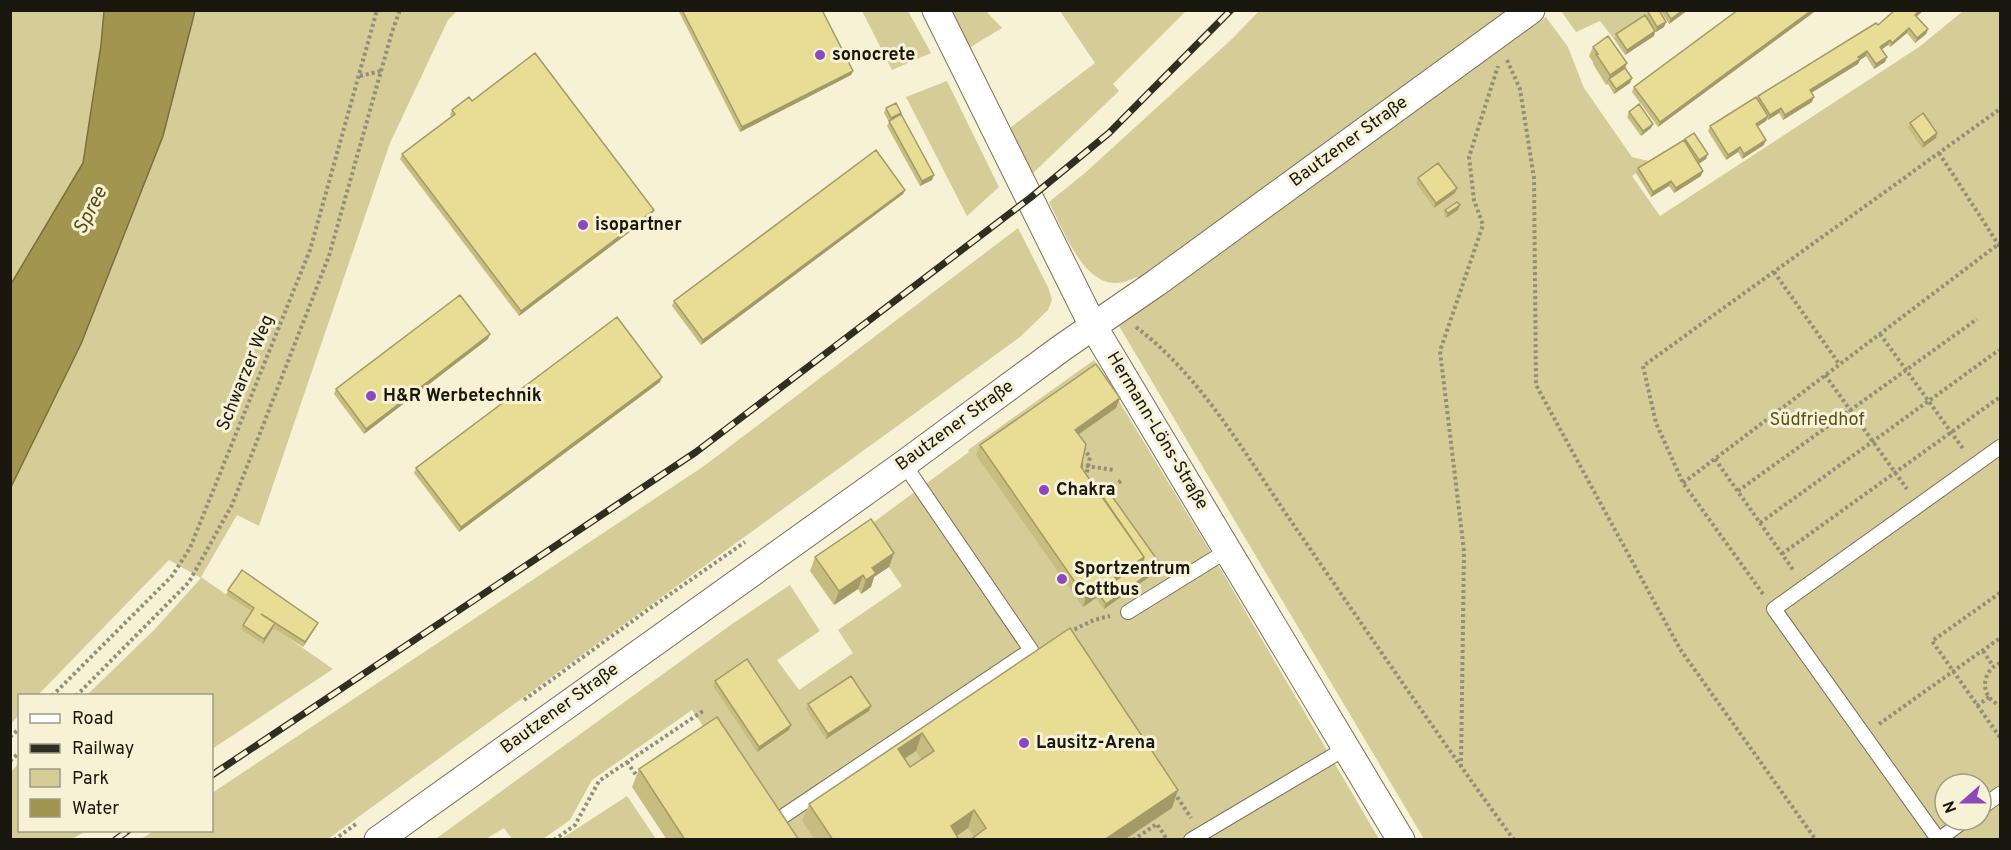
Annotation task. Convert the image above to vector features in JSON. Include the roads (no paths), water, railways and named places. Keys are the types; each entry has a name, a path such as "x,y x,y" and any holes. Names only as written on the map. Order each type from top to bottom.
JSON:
{"street":[{"name":"Hermann-Löns-Straße","path":"936,10 1093,326 1401,840"},
{"name":"Bautzener Straße","path":"378,840 1093,326 1500,42 1530,10"}],"lane":[{"path":"1938,839 1774,609 2001,447"},
{"path":"785,815 1031,650 904,464"},
{"path":"1128,612 1228,550"},
{"path":"1191,840 1346,748"}],"water":[{"name":"Spree","path":"104,11 195,11 163,136 81,344 11,487 11,284 83,163"}],"railway":[{"path":"213,774 696,452 1030,198 1109,133 1231,10"},
{"path":"115,840 126,832"}],"place":[{"name":"sonocrete","path":"820,55"},
{"name":"isopartner","path":"583,225"},
{"name":"H&R Werbetechnik","path":"371,396"},
{"name":"Chakra","path":"1044,490"},
{"name":"Sportzentrum Cottbus","path":"1062,579"},
{"name":"Lausitz-Arena","path":"1024,743"}],"park label":[{"name":"Südfriedhof","path":"1817,420"}]}
